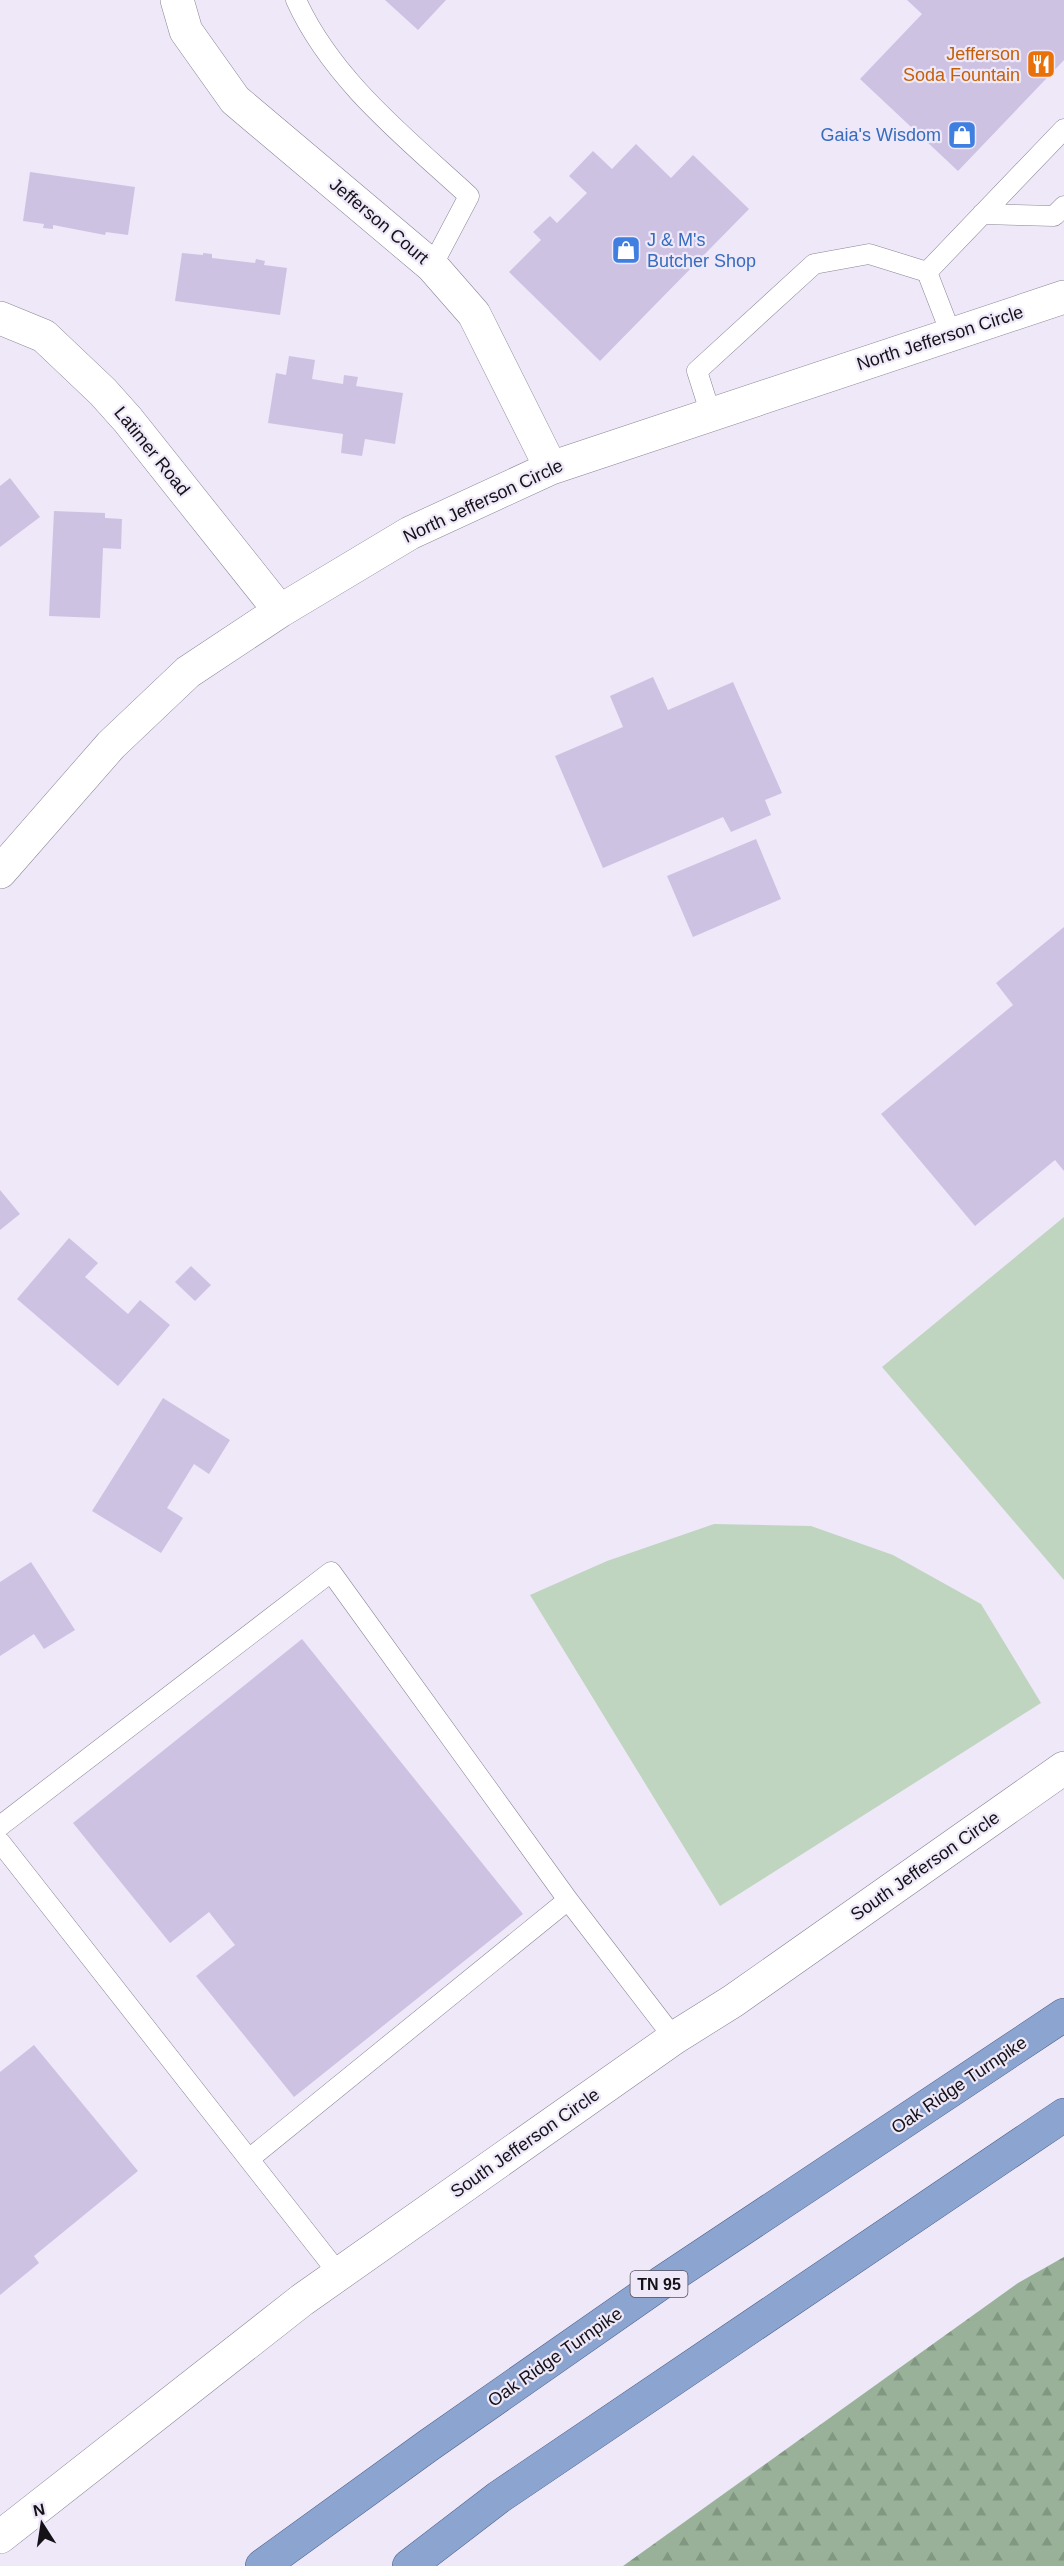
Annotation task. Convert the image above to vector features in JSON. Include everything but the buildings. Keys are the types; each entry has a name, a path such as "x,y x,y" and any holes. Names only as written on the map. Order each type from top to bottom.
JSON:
{"highway":[{"name":"Oak Ridge Turnpike","path":"262,2566 429,2445 662,2283 1064,2015"},
{"path":"409,2566 499,2497 1064,2115"}],"street":[{"name":"Jefferson Court","path":"177,0 186,31 235,100 432,266 474,314 551,468"},
{"name":"North Jefferson Circle","path":"0,872 111,745 188,672 280,611 410,533 551,468 1064,297"},
{"name":"Latimer Road","path":"0,318 44,336 103,392 280,611"},
{"name":"South Jefferson Circle","path":"0,2537 302,2300 674,2038 742,1995 1064,1768"}],"lane":[{"path":"296,0 309,28 351,83 396,129 469,196 432,266"},
{"path":"927,272 1064,129"},
{"path":"982,214 1054,216 1064,206"},
{"path":"711,415 697,371 814,264 869,254 927,272"},
{"path":"927,272 951,334"},
{"path":"0,1826 331,1572 568,1900 674,2038"},
{"path":"0,1842 339,2274"},
{"path":"249,2159 568,1900"}],"green space":[{"path":"1064,1217 1064,1580 882,1367"},
{"path":"714,1524 811,1526 893,1555 981,1604 1041,1703 720,1906 530,1595 607,1561"},
{"path":"1064,2257 1064,2566 623,2566 1018,2283"}],"place":[{"name":"Jefferson Soda Fountain","path":"1041,64"},
{"name":"Gaia's Wisdom","path":"962,135"},
{"name":"J & M's Butcher Shop","path":"626,250"}]}
